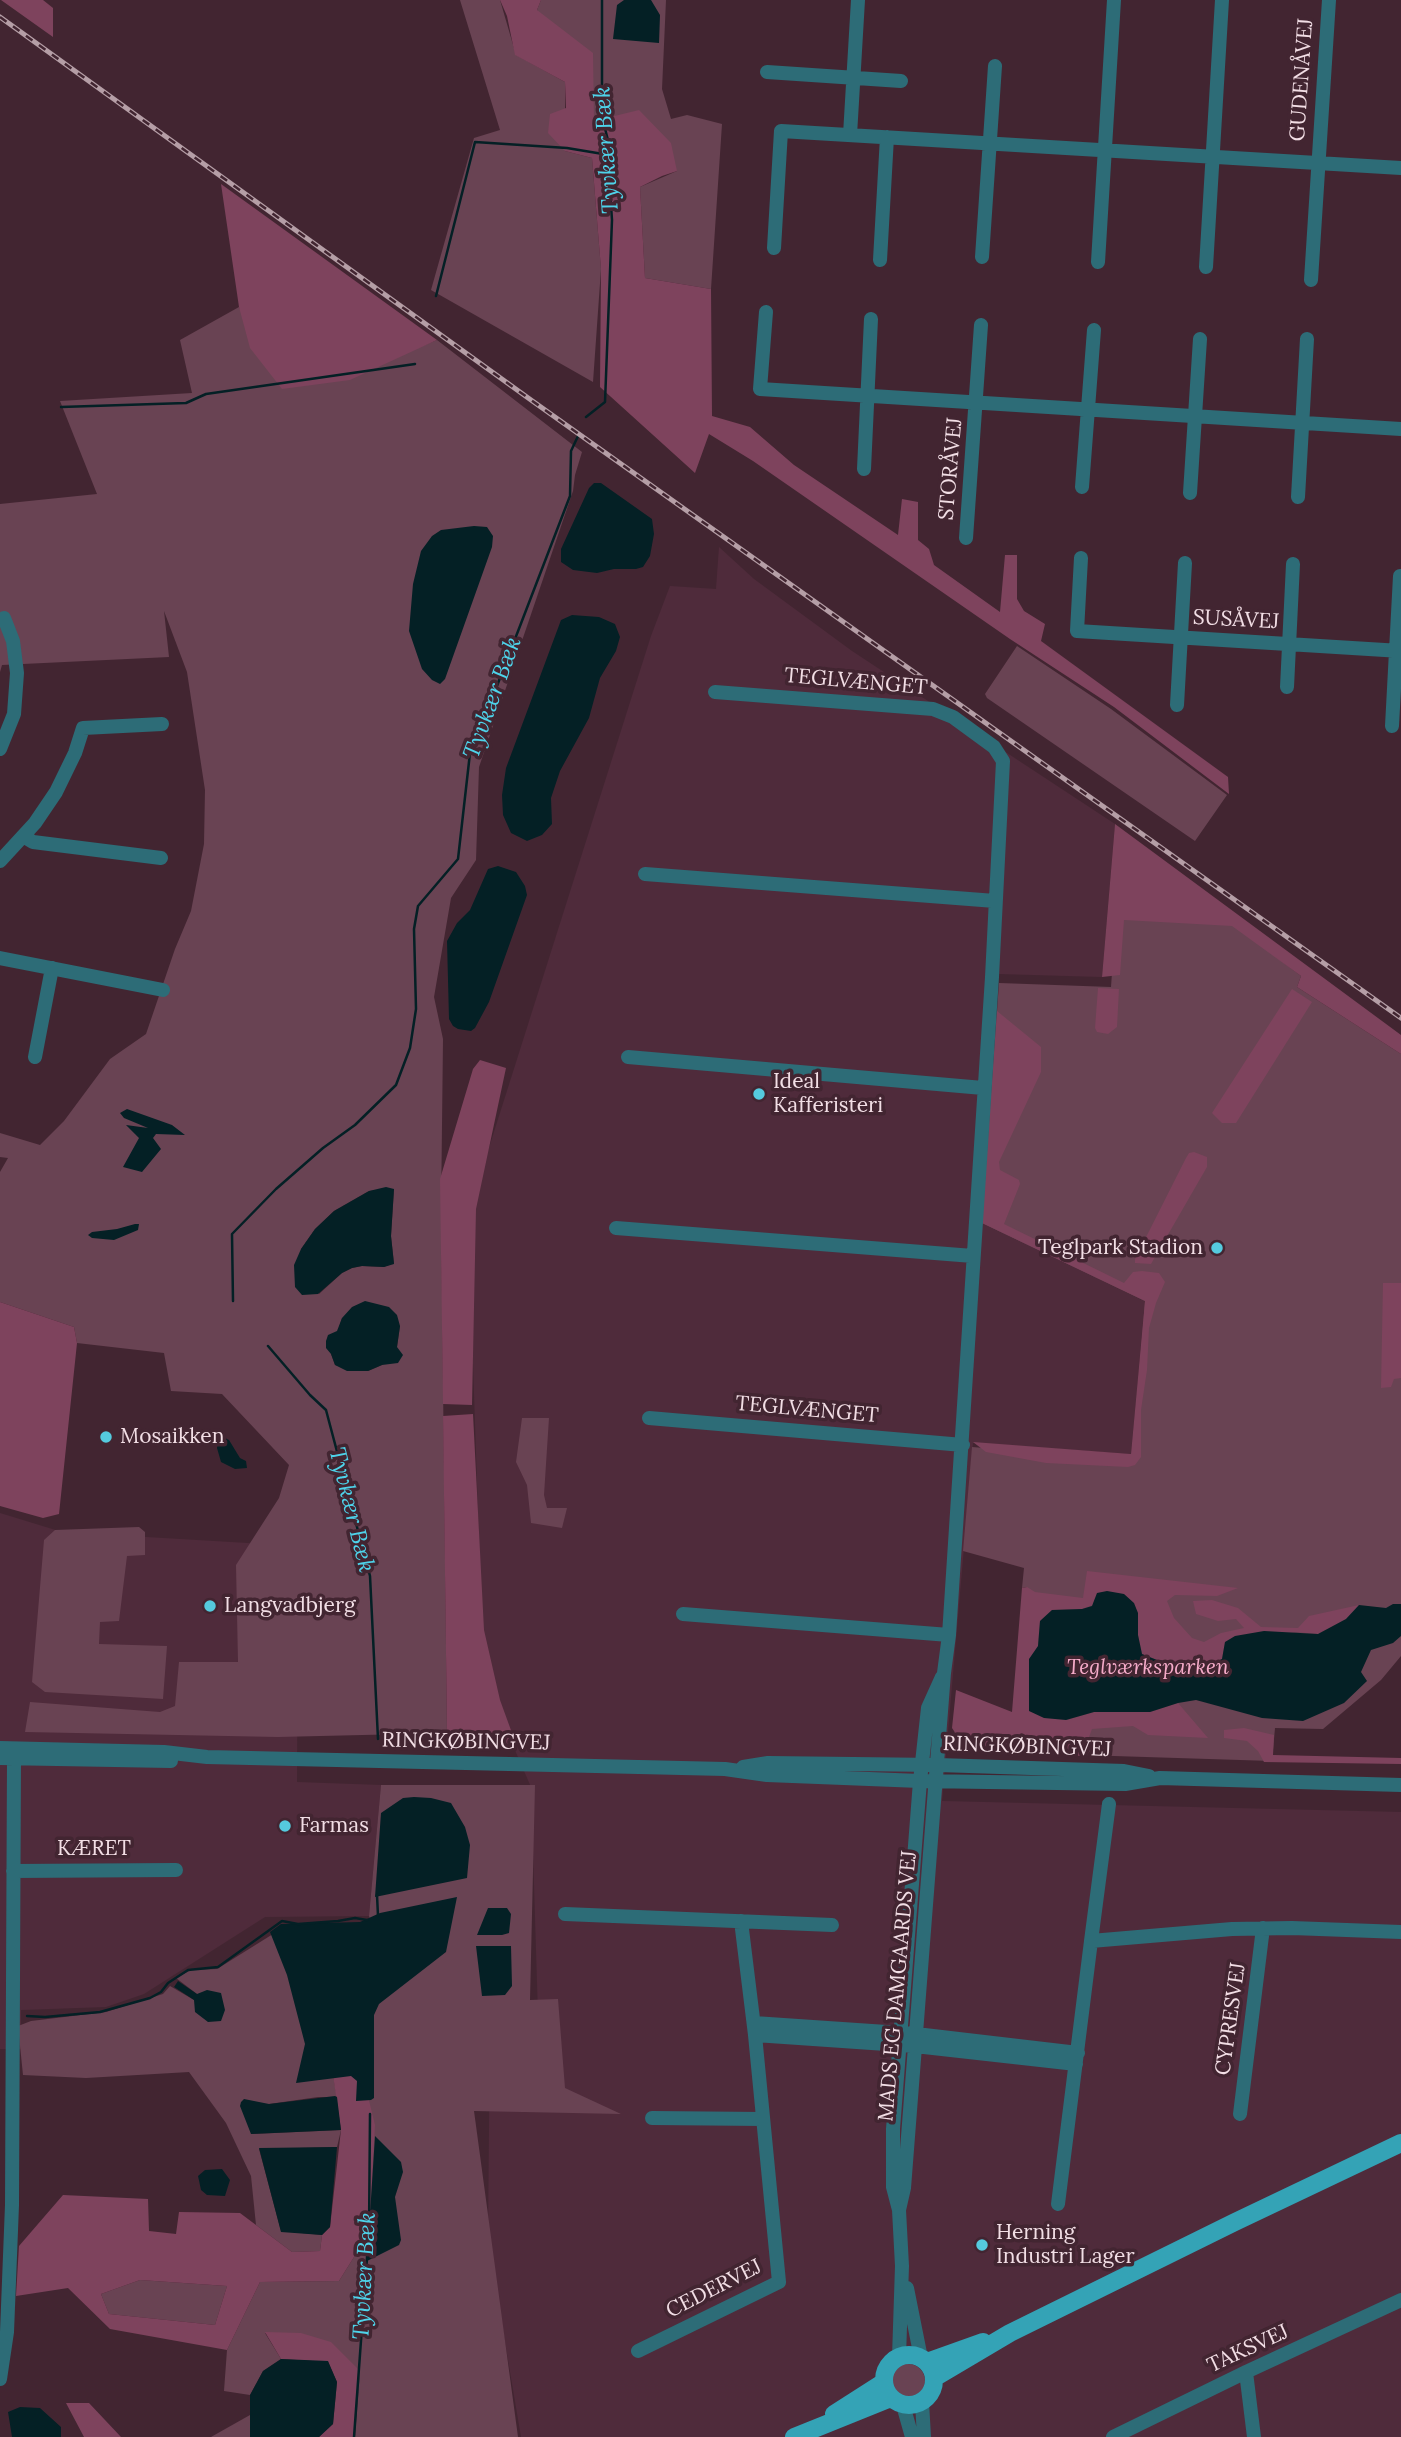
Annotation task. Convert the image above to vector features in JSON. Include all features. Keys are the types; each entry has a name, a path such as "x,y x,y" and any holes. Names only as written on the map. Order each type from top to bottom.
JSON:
{"main road":[{"path":"927,2366 1010,2333 1400,2143"},
{"path":"910,2355 927,2366 933,2387 922,2402 913,2405 892,2395 885,2372 890,2363 898,2357 910,2355"},
{"path":"794,2437 892,2395"}],"street":[{"path":"850,135 858,0"},
{"path":"1098,262 1114,0"},
{"path":"1206,267 1222,0"},
{"name":"GUDENÅVEJ","path":"1311,280 1329,0"},
{"path":"982,257 995,66"},
{"path":"768,72 901,81"},
{"name":"GUDENÅVEJ","path":"774,248 781,131 1401,168"},
{"path":"880,260 887,137"},
{"name":"STORÅVEJ","path":"766,312 760,389 1401,429"},
{"path":"864,469 871,319"},
{"name":"STORÅVEJ","path":"966,538 981,325"},
{"path":"1083,487 1094,330"},
{"path":"1190,493 1200,339"},
{"path":"1298,497 1307,339"},
{"name":"SUSÅVEJ","path":"1081,558 1077,631 1399,651"},
{"name":"SUSÅVEJ","path":"1177,705 1185,563"},
{"name":"SUSÅVEJ","path":"1287,687 1293,564"},
{"path":"1392,726 1399,651 1401,576"},
{"path":"0,749 14,714 17,673 13,641 4,618"},
{"name":"TEGLVÆNGET","path":"715,692 933,709 953,717 994,747 1003,761 963,1445 938,1765"},
{"path":"132,709 133,726"},
{"path":"0,861 23,836 56,792 75,753 83,727 162,724"},
{"path":"23,836 33,842 161,858"},
{"path":"144,856 146,840"},
{"path":"645,874 995,901"},
{"path":"0,958 163,990"},
{"path":"35,1056 52,968"},
{"path":"43,1016 59,1019"},
{"path":"628,1058 983,1088"},
{"path":"616,1228 973,1256"},
{"name":"TEGLVÆNGET","path":"649,1418 963,1445"},
{"path":"683,1614 949,1635"},
{"name":"TEGLVÆNGET","path":"922,1765 928,1708 944,1673"},
{"name":"RINGKØBINGVEJ","path":"0,1748 164,1752 207,1757 725,1769 767,1775 920,1781 1125,1784 1160,1779 1401,1785"},
{"name":"RINGKØBINGVEJ","path":"7,1758 152,1762 207,1757"},
{"path":"0,2379 7,2332 12,2206 7,2056 13,1871 7,1758"},
{"name":"RINGKØBINGVEJ","path":"725,1769 768,1763 938,1765 1124,1771 1160,1779"},
{"name":"MADS EG DAMGAARDS VEJ","path":"898,2357 902,2266 899,2210 893,2187 893,2129 922,1765"},
{"name":"MADS EG DAMGAARDS VEJ","path":"899,2210 904,2188 938,1765"},
{"path":"1058,2204 1109,1804"},
{"name":"KÆRET","path":"13,1871 176,1870"},
{"path":"565,1914 832,1925"},
{"name":"CEDERVEJ","path":"638,2351 779,2282 741,1921"},
{"name":"CYPRESVEJ","path":"1091,1941 1263,1928 1401,1931"},
{"name":"CYPRESVEJ","path":"1240,2115 1263,1928"},
{"path":"754,2029 900,2038 1077,2058"},
{"path":"652,2118 763,2119"},
{"name":"MADS EG DAMGAARDS VEJ","path":"902,2266 927,2366"},
{"name":"TAKSVEJ","path":"1113,2437 1401,2300"},
{"path":"1246,2372 1254,2437"},
{"path":"892,2395 912,2437"},
{"path":"922,2402 924,2437"}],"shaded area":[{"path":"1,0 43,0 53,8 53,37"},
{"path":"500,0 541,0 537,10 593,53 594,121 639,110 671,143 677,171 640,187 645,278 711,289 712,416 750,427 794,465 898,535 902,499 918,502 918,540 929,549 934,565 1000,612 1005,555 1017,555 1017,599 1024,611 1045,624 1041,641 1228,777 1229,794 1114,707 1010,639 753,461 709,434 695,473 600,387 601,269 592,158 565,151 548,133 550,114 566,108 565,82 515,55 507,16"},
{"path":"221,184 437,340 350,380 282,389 250,348 239,307"},
{"path":"719,547 754,579 852,651 1115,824 1102,977 999,974 982,1222 1145,1301 1131,1454 973,1443 942,1801 1401,1812 1401,2437 521,2437 488,2241 490,2015 538,2014 531,1787 511,1741 483,1662 468,1214 651,636 670,586 716,589"},
{"path":"1115,824 1401,1035 1401,1054 1297,987 1301,976 1232,926 1124,920 1120,975 1102,977"},
{"path":"1098,988 1119,989 1117,1027 1108,1034 1097,1032 1095,1028"},
{"path":"1292,989 1312,1002 1236,1123 1222,1123 1212,1113"},
{"path":"997,1011 1041,1047 1041,1072 999,1162 1000,1170 1019,1180 1020,1184 1004,1224 1124,1283 1133,1272 1142,1271 1159,1273 1165,1282 1149,1328 1141,1410 1141,1457 1135,1465 1128,1467 1046,1463 986,1452 973,1442 1131,1454 1145,1301 982,1223"},
{"path":"480,1060 506,1068 476,1209 472,1405 443,1404 440,1179 473,1069"},
{"path":"1189,1153 1207,1157 1207,1167 1151,1264 1135,1263 1186,1158"},
{"path":"1383,1283 1401,1283 1401,1378 1394,1379 1391,1387 1381,1388"},
{"path":"0,1302 74,1327 77,1343 59,1514 43,1518 0,1506"},
{"path":"473,1414 484,1630 500,1700 516,1744 482,1744 477,1733 447,1733 443,1416"},
{"path":"0,1513 62,1532 298,1546 297,1782 381,1785 369,1916 265,1917 144,1994 106,2007 21,2010 21,2049 0,2049"},
{"path":"1087,1571 1238,1588 1217,1596 1175,1595 1167,1601 1174,1618 1192,1638 1204,1642 1221,1633 1244,1628 1236,1619 1218,1621 1196,1614 1193,1601 1212,1600 1238,1608 1261,1627 1298,1628 1309,1616 1359,1605 1346,1619 1318,1634 1296,1632 1225,1642 1222,1659 1207,1666 1157,1660 1142,1654 1138,1635 1138,1613 1095,1598 1093,1605 1082,1609 1052,1610 1040,1621 1038,1646 1066,1720 1094,1712 1150,1712 1178,1703 1208,1738 1148,1735 1133,1726 1092,1729 1082,1756 965,1747 952,1728 956,1690 1012,1712 1022,1588 1083,1598"},
{"path":"1244,1728 1274,1735 1273,1755 1401,1758 1401,1764 1264,1762 1258,1751 1247,1741 1224,1738 1224,1730"},
{"path":"362,2072 375,2125 369,2233 339,2281 260,2282 227,2350 110,2329 68,2288 16,2296 19,2246 63,2195 148,2199 149,2231 176,2234 179,2212 240,2213 292,2252 320,2251 322,2235 330,2227 341,2130 333,2075","holes":["140,2280 227,2286 215,2325 109,2314 101,2294"]},
{"path":"265,2332 301,2333 331,2342 360,2371 354,2437 319,2437 333,2424 337,2382 328,2362 281,2359"},
{"path":"66,2403 89,2403 121,2437 84,2437"}],"green space":[{"path":"460,0 500,0 516,55 565,82 565,151 592,158 601,269 593,382 431,290 474,138 500,130"},
{"path":"541,0 666,0 662,89 671,119 687,115 722,124 711,289 645,278 640,187 677,171 594,122 537,10"},
{"path":"239,307 410,351 437,340 582,452 573,491 479,767 476,860 451,898 434,997 443,1039 441,1210 447,1733 278,1737 25,1732 30,1702 160,1712 175,1706 179,1662 238,1662 236,1565 279,1498 289,1465 222,1394 171,1391 164,1353 77,1343 74,1327 0,1302 0,1172 8,1158 0,1157 0,1133 40,1145 64,1121 110,1059 146,1034 191,911 204,844 205,790 187,672 164,611 169,657 2,665 0,672 0,504 97,494 60,401 192,393 180,340","holes":["394,1189 391,1236 394,1263 384,1267 352,1268 342,1273 319,1294 301,1249 315,1229 334,1211 369,1191","342,1318 400,1326 397,1347 382,1365 368,1371 335,1365 331,1354"]},
{"path":"1017,646 1111,709 1227,795 1195,841 987,698 985,694"},
{"name":"Teglpark Stadion","path":"1116,916 1230,922 1301,976 1297,987 1401,1054 1401,1656 1381,1680 1323,1729 1275,1728 1272,1761 956,1751 954,1748 955,1725 1015,1727 1027,1587 1022,1588 1024,1568 963,1551 972,1447 1132,1460 1145,1301 982,1223 999,983 1111,987"},
{"path":"522,1418 549,1418 544,1495 547,1508 567,1508 562,1528 531,1523 527,1485 516,1462"},
{"path":"139,1527 145,1532 145,1555 127,1556 119,1621 100,1622 99,1644 167,1646 163,1699 45,1692 32,1682 44,1540 55,1530"},
{"path":"381,1785 535,1785 530,2000 558,1999 565,2088 621,2114 474,2111 518,2437 355,2437 360,2371 265,2333 281,2359 263,2371 250,2395 224,2391 227,2350 260,2282 339,2281 369,2233 333,2075 337,2097 269,2104 252,2134 341,2130 337,2147 259,2149 281,2231 322,2235 320,2251 292,2252 256,2225 251,2176 226,2123 189,2072 86,2078 23,2075 18,2026 31,2021 106,2012 163,1994 170,1986 194,2000 197,1994 176,1978 191,1970 217,1969 281,1929 372,1925 369,1916"},
{"path":"140,2280 227,2286 215,2325 109,2314 101,2294"},
{"path":"908,2364 920,2369 925,2381 920,2393 908,2398 896,2393 891,2381 896,2369"},
{"path":"250,2415 250,2437 211,2437"}],"water":[{"path":"624,0 651,0 660,15 659,43 613,39 617,5"},
{"path":"594,483 601,483 652,519 654,534 650,556 643,567 597,573 573,570 561,562 561,549 589,488"},
{"path":"487,527 493,536 492,547 445,679 440,684 422,669 409,631 413,584 421,551 432,536 441,530"},
{"path":"572,615 599,617 615,624 620,637 616,651 600,678 589,718 560,771 551,798 552,824 542,835 527,841 511,833 503,815 502,795 506,768 561,620"},
{"path":"498,866 516,872 527,895 489,1002 475,1028 471,1031 458,1029 449,1019 447,941 457,923 470,910 488,869"},
{"path":"127,1109 172,1125 185,1135 156,1134 153,1138 161,1149 142,1172 123,1167 139,1138 126,1125 148,1128 124,1118 120,1113"},
{"path":"386,1187 394,1189 391,1236 394,1264 352,1268 342,1273 318,1294 302,1295 295,1287 294,1265 315,1229 334,1211 369,1191"},
{"path":"139,1224 138,1230 114,1240 92,1238 88,1235 92,1232"},
{"path":"365,1301 389,1307 397,1315 400,1326 397,1347 403,1355 398,1363 382,1365 368,1371 347,1371 335,1365 326,1348 326,1341 328,1335 337,1331 342,1318 352,1307"},
{"path":"225,1438 240,1458 246,1461 247,1468 235,1469 221,1462 218,1442"},
{"path":"1107,1591 1124,1594 1134,1603 1138,1613 1138,1635 1142,1654 1157,1660 1207,1666 1222,1659 1225,1642 1235,1636 1264,1631 1318,1634 1346,1619 1359,1605 1386,1608 1401,1604 1401,1636 1393,1643 1371,1650 1361,1672 1367,1681 1344,1703 1303,1721 1262,1718 1196,1700 1150,1712 1094,1712 1066,1720 1044,1718 1029,1711 1029,1659 1038,1646 1040,1621 1052,1610 1092,1606 1097,1593"},
{"path":"414,1797 451,1803 465,1827 470,1845 467,1878 375,1897 381,1813 403,1798"},
{"path":"457,1897 446,1952 379,2004 374,2015 374,2098 356,2101 357,2081 351,2076 296,2083 305,2044 287,1975 270,1932 281,1924 360,1922 380,1913"},
{"path":"488,1908 507,1908 511,1914 509,1933 477,1935"},
{"path":"476,1946 511,1946 512,1986 505,1995 482,1996"},
{"path":"178,1981 197,1994 207,1990 221,1993 225,2010 221,2021 208,2022 195,2012 194,2000 174,1987"},
{"path":"335,2096 341,2130 251,2134 240,2106 244,2099 269,2104"},
{"path":"375,2136 401,2162 403,2172 395,2197 401,2240 399,2245 367,2261"},
{"path":"337,2147 330,2227 322,2235 281,2232 259,2148"},
{"path":"222,2169 230,2180 225,2196 207,2195 201,2190 198,2176 205,2170"},
{"path":"281,2359 328,2361 337,2382 333,2424 319,2437 250,2437 250,2395 263,2371"},
{"path":"20,2407 40,2408 61,2427 61,2437 12,2437 8,2412"}],"waterway":[{"name":"Tyvkær Bæk","path":"586,417 605,402 612,220 608,161 610,148 602,117 602,0"},
{"path":"436,296 475,142 567,148 609,155"},
{"path":"61,407 186,403 206,394 415,364"},
{"name":"Tyvkær Bæk","path":"233,1301 232,1234 276,1189 323,1148 355,1125 396,1085 410,1048 416,1009 414,929 418,906 458,859 470,753 570,496 571,451 579,434"},
{"name":"Tyvkær Bæk","path":"268,1346 326,1410 370,1576 378,1739"},
{"name":"Tyvkær Bæk","path":"377,1895 378,1916"},
{"path":"27,2016 100,2012 150,1998 188,1970 218,1967 282,1921 298,1924 355,1918 367,1920"},
{"name":"Tyvkær Bæk","path":"369,2234 370,2114"},
{"name":"Tyvkær Bæk","path":"354,2437 368,2244"}],"railway":[{"path":"0,17 531,400 1401,1018"}],"place":[{"name":"Ideal Kafferisteri","path":"759,1094"},
{"name":"Teglpark Stadion","path":"1217,1248"},
{"name":"Mosaikken","path":"106,1437"},
{"name":"Langvadbjerg","path":"210,1606"},
{"name":"Farmas","path":"285,1826"},
{"name":"Herning Industri Lager","path":"982,2245"}],"park label":[{"name":"Teglværksparken","path":"1148,1668"}]}
